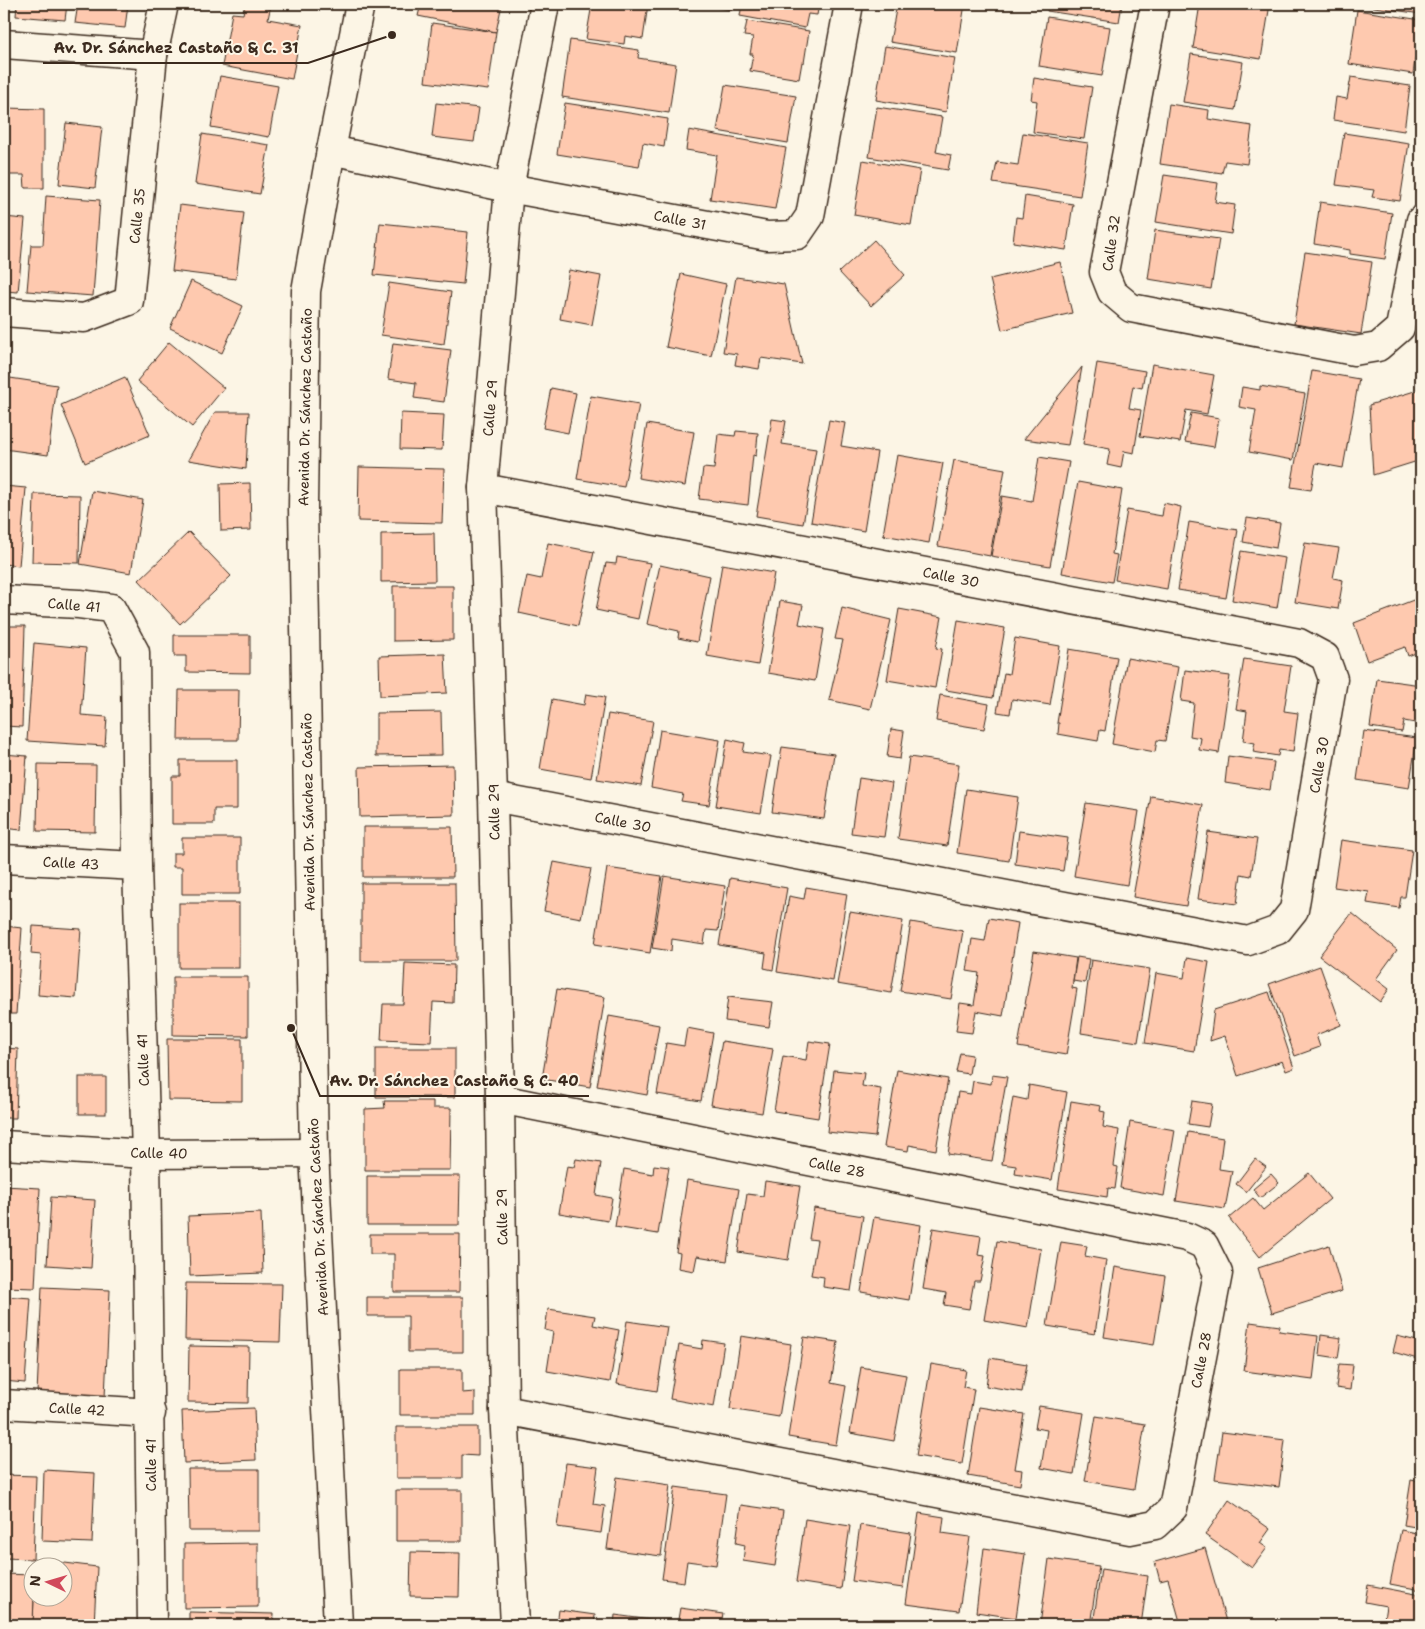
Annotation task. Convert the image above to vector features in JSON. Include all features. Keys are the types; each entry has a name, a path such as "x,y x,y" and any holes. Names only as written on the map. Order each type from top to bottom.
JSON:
{"street":[{"name":"Calle 35","path":"4,312 84,318 129,302 153,56 164,4"},
{"name":"Avenida Dr. Sánchez Castaño","path":"338,1625 314,1153 303,507 306,291 331,150 360,4"},
{"name":"Calle 29","path":"515,1625 504,1410 500,1099 483,488 509,188 545,4"},
{"name":"Calle 31","path":"331,150 509,188 766,236 796,235 810,216 850,4"},
{"name":"Calle 32","path":"1155,4 1104,272 1112,292 1131,308 1354,351 1378,347 1400,328 1421,220"},
{"path":"4,44 153,56"},
{"name":"Calle 30","path":"483,488 1299,643 1325,657 1333,679 1294,910 1278,930 1248,941 493,797"},
{"name":"Calle 41","path":"4,600 79,604 111,608 135,652 137,866 146,1154 151,1413 152,1625"},
{"name":"Calle 43","path":"4,859 137,866"},
{"name":"Calle 28","path":"500,1099 1186,1237 1204,1245 1218,1273 1173,1508 1155,1524 1130,1530 504,1410"},
{"name":"Calle 40","path":"4,1145 146,1154 314,1153"},
{"name":"Calle 42","path":"4,1404 151,1413"}],"building":[{"path":"17,4 67,4 65,20 16,16"},
{"path":"78,4 128,4 125,28 75,23"},
{"path":"245,4 271,5 268,19 302,25 292,79 222,66 232,13 243,14"},
{"path":"421,4 502,4 496,32 418,16"},
{"path":"592,4 648,4 643,39 625,36 624,44 586,39"},
{"path":"714,4 733,4 732,10 714,7"},
{"path":"742,4 819,4 817,15 808,14 805,28 740,16"},
{"path":"897,4 965,4 957,53 890,42"},
{"path":"1048,4 1122,4 1119,22 1047,11"},
{"path":"1200,4 1270,4 1261,59 1193,48"},
{"path":"1354,4 1421,4 1421,14"},
{"path":"1357,10 1421,20 1413,74 1349,64"},
{"path":"1047,17 1110,27 1102,76 1039,66"},
{"path":"747,21 809,31 804,63 802,62 799,79 750,71 753,37 744,36"},
{"path":"432,23 496,32 488,90 425,82"},
{"path":"570,40 639,50 638,58 676,64 669,113 562,97"},
{"path":"885,46 955,58 946,112 876,100"},
{"path":"1191,54 1243,62 1235,110 1183,102"},
{"path":"220,76 278,86 269,137 211,127"},
{"path":"1351,77 1410,86 1404,131 1333,120 1336,97 1347,99"},
{"path":"1034,78 1092,87 1084,139 1033,132 1037,101 1031,100"},
{"path":"725,85 796,96 788,143 717,131"},
{"path":"436,103 479,108 474,142 432,137"},
{"path":"565,103 668,119 664,147 643,143 639,167 557,154"},
{"path":"1169,104 1209,110 1208,119 1252,126 1247,164 1225,161 1222,173 1160,164"},
{"path":"877,107 942,117 936,152 951,155 948,170 869,157"},
{"path":"4,108 44,109 44,188 25,188 24,175 4,175"},
{"path":"66,123 102,127 95,188 59,184"},
{"path":"689,130 786,148 775,209 710,199 717,155 686,150"},
{"path":"1023,133 1088,143 1080,196 993,183 997,162 1018,165"},
{"path":"1344,133 1409,143 1400,201 1372,197 1374,190 1336,185"},
{"path":"202,134 269,145 260,194 195,184"},
{"path":"863,160 920,170 911,225 854,215"},
{"path":"1164,175 1218,183 1215,202 1235,205 1231,234 1156,222"},
{"path":"46,196 100,200 93,296 27,291 31,245 43,245"},
{"path":"1025,196 1073,204 1066,250 1013,242 1016,217 1022,218"},
{"path":"1320,202 1392,213 1385,259 1350,254 1350,250 1314,244"},
{"path":"180,205 244,213 236,279 172,271"},
{"path":"4,217 25,219 18,292 4,291"},
{"path":"380,223 468,232 463,284 374,275"},
{"path":"1155,230 1219,239 1211,289 1148,279"},
{"path":"874,240 905,275 871,306 839,272"},
{"path":"1305,252 1372,262 1361,334 1294,324"},
{"path":"1060,262 1072,313 1002,330 990,279"},
{"path":"569,270 601,276 592,325 560,319"},
{"path":"681,274 726,284 711,356 666,347"},
{"path":"736,277 784,284 802,364 761,358 759,369 735,365 737,354 723,352"},
{"path":"191,281 243,306 222,353 170,328"},
{"path":"389,283 451,292 444,344 381,335"},
{"path":"169,342 224,388 192,427 137,381"},
{"path":"393,343 451,350 444,402 414,398 416,383 388,379"},
{"path":"1097,363 1145,371 1142,388 1133,386 1129,408 1141,410 1134,453 1124,451 1121,468 1107,465 1110,449 1083,444"},
{"path":"1152,364 1214,375 1207,414 1186,410 1180,442 1140,436"},
{"path":"1082,367 1068,445 1024,439"},
{"path":"1312,371 1359,379 1343,468 1316,463 1311,490 1291,487"},
{"path":"125,377 150,435 85,463 61,405"},
{"path":"10,378 57,385 48,455 4,449 4,427"},
{"path":"1260,386 1305,394 1293,460 1249,452 1256,410 1239,407 1242,387 1260,390"},
{"path":"551,388 576,393 568,433 543,428"},
{"path":"1418,390 1421,400 1421,460 1373,475 1369,405"},
{"path":"591,396 639,404 624,487 577,479"},
{"path":"215,412 249,412 246,469 188,460"},
{"path":"401,413 444,415 442,450 400,449"},
{"path":"1191,413 1219,418 1214,447 1185,442"},
{"path":"772,419 786,421 782,444 816,449 803,524 756,516"},
{"path":"829,420 845,423 841,446 877,452 864,531 811,522"},
{"path":"647,424 694,432 685,486 638,478"},
{"path":"736,431 758,433 756,456 753,455 748,505 699,499 703,468 714,469 718,434 735,436"},
{"path":"897,455 943,463 929,543 883,535"},
{"path":"1039,457 1069,462 1050,566 991,556 1002,496 1032,501"},
{"path":"954,460 1005,469 990,556 938,546"},
{"path":"359,467 444,469 442,523 358,521"},
{"path":"1078,482 1122,490 1112,554 1117,555 1112,582 1062,573"},
{"path":"250,483 251,530 221,531 220,484"},
{"path":"4,486 26,488 19,566 4,564"},
{"path":"92,491 143,500 131,573 80,564"},
{"path":"34,494 80,495 79,563 32,562"},
{"path":"1164,503 1181,507 1167,589 1115,580 1127,510 1162,516"},
{"path":"1247,518 1280,523 1276,548 1243,542"},
{"path":"1189,522 1238,530 1226,598 1178,590"},
{"path":"189,532 231,576 180,624 139,580"},
{"path":"434,533 435,581 381,582 381,534"},
{"path":"548,543 594,552 578,626 519,613 527,576 541,579"},
{"path":"1305,543 1339,548 1333,578 1343,580 1338,609 1295,602"},
{"path":"1241,551 1285,558 1277,608 1232,600"},
{"path":"617,557 650,563 638,619 596,610 606,563 616,564"},
{"path":"722,564 774,573 758,665 707,656"},
{"path":"660,565 710,576 697,642 678,638 679,631 647,624"},
{"path":"393,586 453,586 453,640 393,641"},
{"path":"1416,599 1421,613 1421,651 1408,656 1405,647 1367,661 1354,623"},
{"path":"780,601 803,605 799,624 824,629 815,681 768,673"},
{"path":"842,608 891,620 870,709 829,700 843,640 835,639"},
{"path":"899,609 942,617 936,648 942,649 935,688 887,680"},
{"path":"958,620 1005,628 993,698 946,690"},
{"path":"4,626 25,626 22,727 4,726"},
{"path":"174,635 250,635 250,673 186,672 186,656 174,656"},
{"path":"1015,638 1060,646 1050,705 1012,699 1010,714 997,712 1004,673 1009,674"},
{"path":"34,643 86,648 81,715 107,717 105,746 27,741"},
{"path":"1069,649 1117,657 1105,731 1100,730 1098,741 1058,734 1059,723 1057,723"},
{"path":"445,654 447,693 380,696 379,656"},
{"path":"1127,658 1178,667 1165,741 1157,740 1155,752 1112,744"},
{"path":"1244,659 1291,666 1284,711 1298,713 1293,752 1279,750 1278,756 1253,752 1255,743 1243,741 1247,711 1236,709"},
{"path":"1185,670 1230,676 1219,753 1199,750 1201,738 1190,736 1194,703 1181,701"},
{"path":"1377,679 1421,685 1421,724 1404,721 1402,732 1370,727"},
{"path":"179,690 239,690 238,740 178,740"},
{"path":"586,694 605,697 591,778 540,769 552,699 584,705"},
{"path":"940,695 989,704 984,729 936,721"},
{"path":"441,712 442,755 376,756 376,713"},
{"path":"608,714 653,721 641,786 597,779"},
{"path":"891,729 904,731 900,759 887,757"},
{"path":"660,730 720,740 709,805 681,801 683,794 651,788"},
{"path":"1364,731 1417,738 1409,788 1357,780"},
{"path":"727,739 745,743 743,752 771,756 761,813 716,806"},
{"path":"782,747 834,754 824,819 772,812"},
{"path":"4,754 27,756 21,830 4,828"},
{"path":"1228,756 1274,762 1270,790 1225,783"},
{"path":"909,757 959,764 947,846 898,839"},
{"path":"180,760 237,760 237,809 214,809 214,824 172,824 172,776 180,776"},
{"path":"38,764 96,765 95,832 37,831"},
{"path":"453,765 454,815 360,817 359,767"},
{"path":"859,778 892,783 884,837 851,833"},
{"path":"966,789 1018,797 1009,861 957,853"},
{"path":"1151,796 1203,805 1186,906 1133,897"},
{"path":"1086,803 1139,811 1127,885 1074,876"},
{"path":"363,827 452,827 453,877 363,877"},
{"path":"1019,831 1068,838 1063,871 1015,864"},
{"path":"1208,832 1257,839 1251,876 1241,874 1237,904 1198,899"},
{"path":"182,838 240,838 240,894 182,894 182,867 173,867 173,853 182,853"},
{"path":"1341,840 1412,850 1405,897 1401,897 1399,908 1367,903 1369,892 1334,887"},
{"path":"554,862 591,869 581,918 544,911"},
{"path":"607,868 662,876 650,953 595,944"},
{"path":"664,876 725,886 718,931 706,930 704,944 672,939 671,951 652,948"},
{"path":"730,878 787,888 773,970 764,968 766,953 719,945"},
{"path":"361,883 455,883 456,961 361,961"},
{"path":"806,887 847,894 833,981 777,972 789,896 804,899"},
{"path":"179,903 239,903 239,968 179,968"},
{"path":"850,912 903,921 891,993 837,984"},
{"path":"1352,913 1397,950 1376,979 1389,989 1380,1002 1319,956"},
{"path":"989,918 1018,923 1003,1016 976,1011 972,1033 956,1031 960,1003 974,1005 979,973 967,971 972,939 985,941"},
{"path":"911,922 963,931 951,999 900,991"},
{"path":"4,926 22,928 16,1014 4,1014"},
{"path":"33,926 81,929 76,998 38,995 41,955 31,954"},
{"path":"1034,951 1076,958 1072,988 1077,989 1066,1055 1018,1047"},
{"path":"1077,957 1089,959 1085,983 1073,981"},
{"path":"1187,958 1209,962 1194,1051 1145,1043 1156,973 1184,978"},
{"path":"1091,960 1150,969 1138,1042 1081,1033"},
{"path":"405,963 454,965 453,1003 433,1002 431,1042 381,1040 383,1004 403,1004"},
{"path":"1320,966 1341,1025 1316,1035 1320,1047 1295,1056 1269,984"},
{"path":"173,977 248,977 248,1036 173,1035"},
{"path":"557,989 605,997 590,1087 542,1079"},
{"path":"1269,992 1294,1068 1286,1071 1282,1061 1238,1076 1225,1036 1210,1041 1214,1010"},
{"path":"728,997 773,1002 769,1027 725,1021"},
{"path":"609,1016 659,1025 647,1095 597,1086"},
{"path":"687,1028 713,1033 701,1101 657,1094 666,1043 684,1046"},
{"path":"167,1039 242,1039 242,1101 168,1100"},
{"path":"722,1041 773,1049 762,1113 711,1105"},
{"path":"809,1041 830,1044 818,1118 774,1111 783,1056 806,1060"},
{"path":"4,1048 18,1049 16,1118 4,1118"},
{"path":"376,1048 455,1048 455,1097 376,1097"},
{"path":"960,1053 972,1055 969,1074 956,1072"},
{"path":"834,1070 864,1073 862,1086 881,1089 875,1137 827,1132"},
{"path":"897,1070 948,1079 936,1150 909,1145 908,1151 884,1147"},
{"path":"992,1075 1007,1077 992,1161 948,1154 958,1092 971,1094 973,1081 991,1084"},
{"path":"79,1077 106,1077 106,1114 79,1114"},
{"path":"1029,1085 1067,1092 1052,1180 1015,1174 1016,1166 1002,1164 1013,1097 1027,1100"},
{"path":"384,1101 433,1101 433,1108 451,1108 450,1170 365,1170 365,1109 385,1108"},
{"path":"1071,1101 1101,1106 1100,1111 1105,1112 1103,1127 1119,1130 1114,1166 1118,1167 1115,1189 1108,1188 1107,1197 1058,1189"},
{"path":"1192,1101 1212,1104 1208,1127 1188,1124"},
{"path":"1130,1122 1175,1130 1164,1196 1120,1188"},
{"path":"1188,1132 1223,1138 1219,1169 1232,1171 1225,1209 1176,1201"},
{"path":"576,1159 601,1163 596,1195 612,1198 608,1221 559,1213 567,1166 574,1167"},
{"path":"1255,1159 1266,1167 1246,1192 1236,1184"},
{"path":"654,1165 669,1167 658,1234 615,1227 624,1169 653,1174"},
{"path":"1309,1173 1330,1199 1260,1257 1229,1218 1253,1198 1263,1210"},
{"path":"1271,1174 1279,1183 1260,1198 1253,1189"},
{"path":"367,1176 460,1176 459,1225 367,1225"},
{"path":"687,1180 739,1189 727,1261 697,1256 694,1271 678,1268 680,1253 676,1252"},
{"path":"765,1181 800,1186 788,1260 738,1252 747,1194 763,1196"},
{"path":"4,1186 40,1188 35,1288 4,1287"},
{"path":"51,1197 95,1200 91,1268 47,1265"},
{"path":"814,1208 863,1216 851,1291 823,1287 824,1277 811,1275 817,1240 809,1239"},
{"path":"261,1213 263,1273 190,1276 188,1216"},
{"path":"874,1217 921,1225 909,1300 861,1292"},
{"path":"933,1228 981,1236 978,1255 985,1256 980,1281 974,1281 969,1309 944,1305 946,1293 923,1289"},
{"path":"370,1234 460,1234 459,1292 394,1292 394,1254 370,1254"},
{"path":"997,1241 1041,1249 1028,1328 984,1320"},
{"path":"1061,1242 1087,1246 1085,1256 1106,1260 1095,1334 1047,1326"},
{"path":"1329,1245 1342,1291 1272,1313 1258,1268"},
{"path":"1115,1267 1165,1276 1154,1345 1104,1337"},
{"path":"186,1283 282,1284 280,1342 185,1340"},
{"path":"42,1287 110,1290 105,1397 37,1393"},
{"path":"4,1296 31,1298 25,1383 4,1381"},
{"path":"367,1297 463,1297 463,1352 408,1352 408,1316 367,1316"},
{"path":"548,1309 595,1316 593,1325 619,1330 610,1382 547,1371 553,1332 545,1330"},
{"path":"627,1321 667,1327 657,1391 617,1384"},
{"path":"1250,1322 1280,1326 1279,1331 1318,1336 1313,1380 1244,1371"},
{"path":"1321,1335 1341,1338 1338,1358 1319,1355"},
{"path":"741,1336 791,1344 779,1417 730,1409"},
{"path":"1397,1336 1421,1342 1421,1360 1393,1352"},
{"path":"804,1337 838,1342 831,1383 846,1386 836,1445 788,1437"},
{"path":"703,1340 724,1343 714,1407 670,1399 679,1345 702,1349"},
{"path":"189,1346 249,1347 248,1403 188,1402"},
{"path":"990,1358 1027,1364 1022,1392 986,1386"},
{"path":"931,1364 966,1370 963,1387 974,1389 962,1464 916,1456"},
{"path":"1339,1364 1353,1365 1350,1390 1336,1388"},
{"path":"861,1367 906,1375 894,1441 850,1433"},
{"path":"400,1369 462,1369 462,1393 475,1392 475,1415 400,1415"},
{"path":"1039,1406 1084,1413 1074,1474 1041,1468 1047,1430 1035,1428"},
{"path":"979,1407 1024,1414 1015,1469 1022,1470 1020,1485 968,1476"},
{"path":"254,1408 256,1460 184,1463 182,1411"},
{"path":"1096,1416 1145,1424 1134,1489 1085,1481"},
{"path":"396,1427 478,1427 478,1456 462,1455 462,1478 396,1478"},
{"path":"1222,1432 1285,1440 1279,1487 1215,1479"},
{"path":"566,1463 598,1467 593,1504 605,1506 601,1533 557,1527"},
{"path":"188,1469 259,1469 259,1531 189,1531"},
{"path":"44,1470 95,1473 92,1543 42,1541"},
{"path":"4,1475 36,1476 33,1556 22,1556 22,1559 4,1558"},
{"path":"617,1477 670,1485 661,1556 607,1549"},
{"path":"1411,1480 1421,1482 1421,1528 1404,1525"},
{"path":"675,1487 726,1494 716,1565 687,1561 684,1582 662,1579"},
{"path":"396,1490 462,1490 462,1541 396,1541"},
{"path":"1229,1500 1270,1529 1260,1543 1267,1548 1252,1568 1205,1535"},
{"path":"741,1505 783,1511 775,1566 743,1561 745,1545 736,1543"},
{"path":"919,1513 944,1517 942,1533 970,1537 959,1611 906,1604"},
{"path":"805,1519 850,1526 841,1589 796,1582"},
{"path":"860,1525 911,1533 903,1588 852,1581"},
{"path":"1401,1530 1421,1534 1421,1590 1390,1584"},
{"path":"258,1543 258,1607 184,1608 184,1544"},
{"path":"984,1548 1025,1554 1016,1618 976,1612"},
{"path":"1205,1548 1227,1625 1181,1625 1168,1579 1160,1581 1155,1562"},
{"path":"411,1552 460,1553 459,1597 410,1596"},
{"path":"1049,1559 1099,1566 1090,1625 1040,1625"},
{"path":"72,1564 97,1567 94,1625 33,1625 34,1606 72,1606"},
{"path":"1101,1569 1148,1576 1141,1625 1093,1625"},
{"path":"4,1574 22,1575 22,1606 34,1606 33,1625 4,1625"},
{"path":"1368,1585 1421,1595 1421,1625 1383,1625 1386,1606 1365,1602"},
{"path":"680,1608 723,1614 721,1625 677,1625"},
{"path":"559,1610 595,1615 594,1625 557,1625"},
{"path":"189,1612 274,1614 273,1625 189,1625"},
{"path":"615,1615 665,1622 665,1625 614,1625"}],"place":[{"name":"Av. Dr. Sánchez Castaño & C. 31","path":"392,35"},
{"name":"Av. Dr. Sánchez Castaño & C. 40","path":"291,1028"}]}
